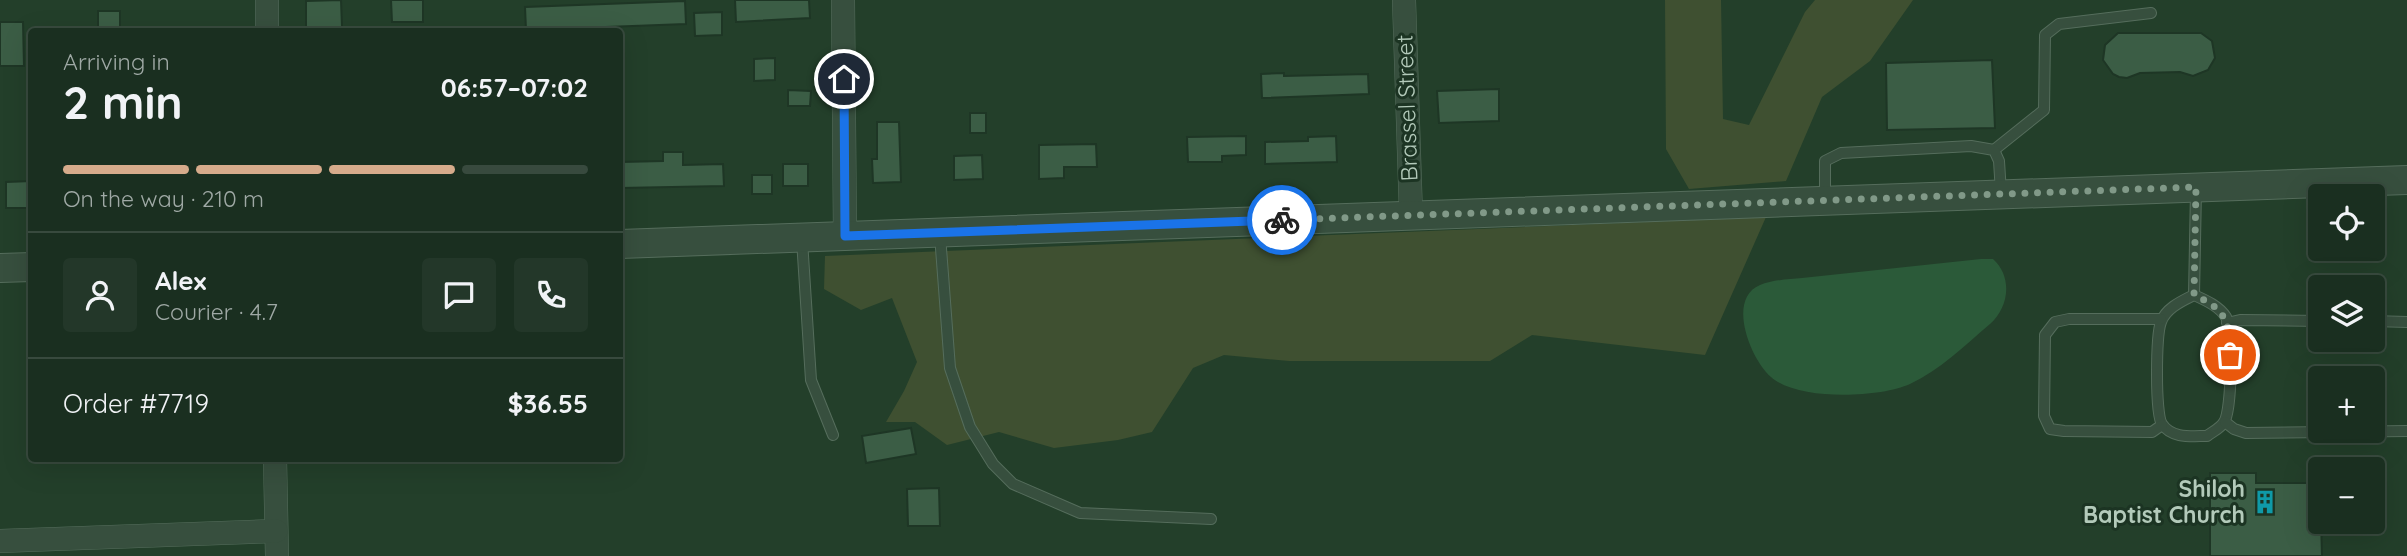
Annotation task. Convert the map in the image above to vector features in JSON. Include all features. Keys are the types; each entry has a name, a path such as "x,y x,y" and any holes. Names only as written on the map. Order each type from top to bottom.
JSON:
{"street":[{"path":"267,0 267,28"},
{"path":"843,0 845,236"},
{"name":"Brassel Street","path":"1404,0 1411,215"},
{"path":"623,244 2407,180"},
{"path":"0,268 28,267"},
{"path":"275,462 277,556"},
{"path":"0,541 276,531"}],"lane":[{"path":"1825,201 1825,161 1840,153 1971,146 1994,150 2044,110 2045,35 2059,24 2151,13"},
{"path":"1994,150 1999,161 2001,193"},
{"path":"2194,295 2196,187"},
{"path":"940,232 950,368 970,427 993,464 1013,484 1080,513 1211,519"},
{"path":"802,237 811,380 833,435"},
{"path":"2194,295 2209,302 2226,317 2230,333 2229,407 2225,422 2207,436 2178,436 2162,425 2158,411 2158,336 2161,319 2177,304 2194,295"},
{"path":"2161,319 2069,319 2055,322 2045,335 2044,415 2050,429 2064,431 2152,432 2162,425"},
{"path":"2227,323 2240,320 2308,321"},
{"path":"2385,321 2407,322"},
{"path":"2225,422 2246,433 2407,431"}],"shaded area":[{"path":"1665,0 1721,0 1723,119 1749,125 1805,12 1815,0 1913,0 1870,61 1822,97 1786,181 1689,189 1666,149"},
{"path":"1766,217 1705,355 1532,335 1490,361 1289,361 1224,355 1193,368 1152,432 1118,440 1054,448 999,432 947,445 915,422 886,422 917,362 892,298 861,310 824,289 825,256"},
{"path":"1993,259 2004,274 2005,301 1996,317 1932,372 1896,389 1839,395 1783,385 1763,369 1745,330 1745,303 1750,292 1760,285 1786,279"}],"building":[{"path":"341,0 342,27 306,27 306,1"},
{"path":"391,0 423,0 423,22 392,22"},
{"path":"735,0 809,0 810,18 736,22"},
{"path":"685,1 686,24 526,28 525,7"},
{"path":"98,11 120,11 120,28 98,28"},
{"path":"722,12 722,35 695,36 694,13"},
{"path":"0,22 23,22 24,66 0,66"},
{"path":"2118,33 2201,33 2212,41 2215,58 2208,70 2193,76 2180,72 2140,73 2127,78 2119,77 2113,74 2103,60 2105,45"},
{"path":"775,58 775,80 754,81 754,59"},
{"path":"1992,60 1995,128 1887,130 1886,63"},
{"path":"1284,73 1284,76 1368,74 1369,94 1262,98 1261,74"},
{"path":"1499,89 1499,121 1439,123 1437,91"},
{"path":"788,90 811,91 810,106 788,106"},
{"path":"970,113 986,113 986,133 970,133"},
{"path":"877,122 899,122 901,182 873,183 872,159 877,159"},
{"path":"1246,136 1246,155 1222,156 1222,162 1188,162 1187,137"},
{"path":"1336,136 1337,162 1265,164 1265,142 1308,141 1308,137"},
{"path":"1096,144 1097,167 1064,167 1064,178 1039,179 1039,145"},
{"path":"663,152 683,152 683,165 723,164 724,186 623,188 623,162 663,161"},
{"path":"982,155 983,179 954,180 954,156"},
{"path":"783,164 808,164 808,186 783,186"},
{"path":"752,175 772,175 772,194 752,194"},
{"path":"28,181 28,208 6,208 6,182"},
{"path":"911,428 916,454 866,463 862,436"},
{"name":"Shiloh Baptist Church","path":"2210,473 2256,473 2256,483 2308,483 2308,534 2321,534 2322,556 2210,556"},
{"path":"939,488 940,526 908,526 907,489"}],"way so far":[{"path":"1282,220 2196,187 2194,295 2209,302 2226,317 2230,333 2230,355"}],"place":[{"name":"Shiloh Baptist Church","path":"2265,502"}],"route":[{"path":"844,79 845,236 1282,220"}]}
